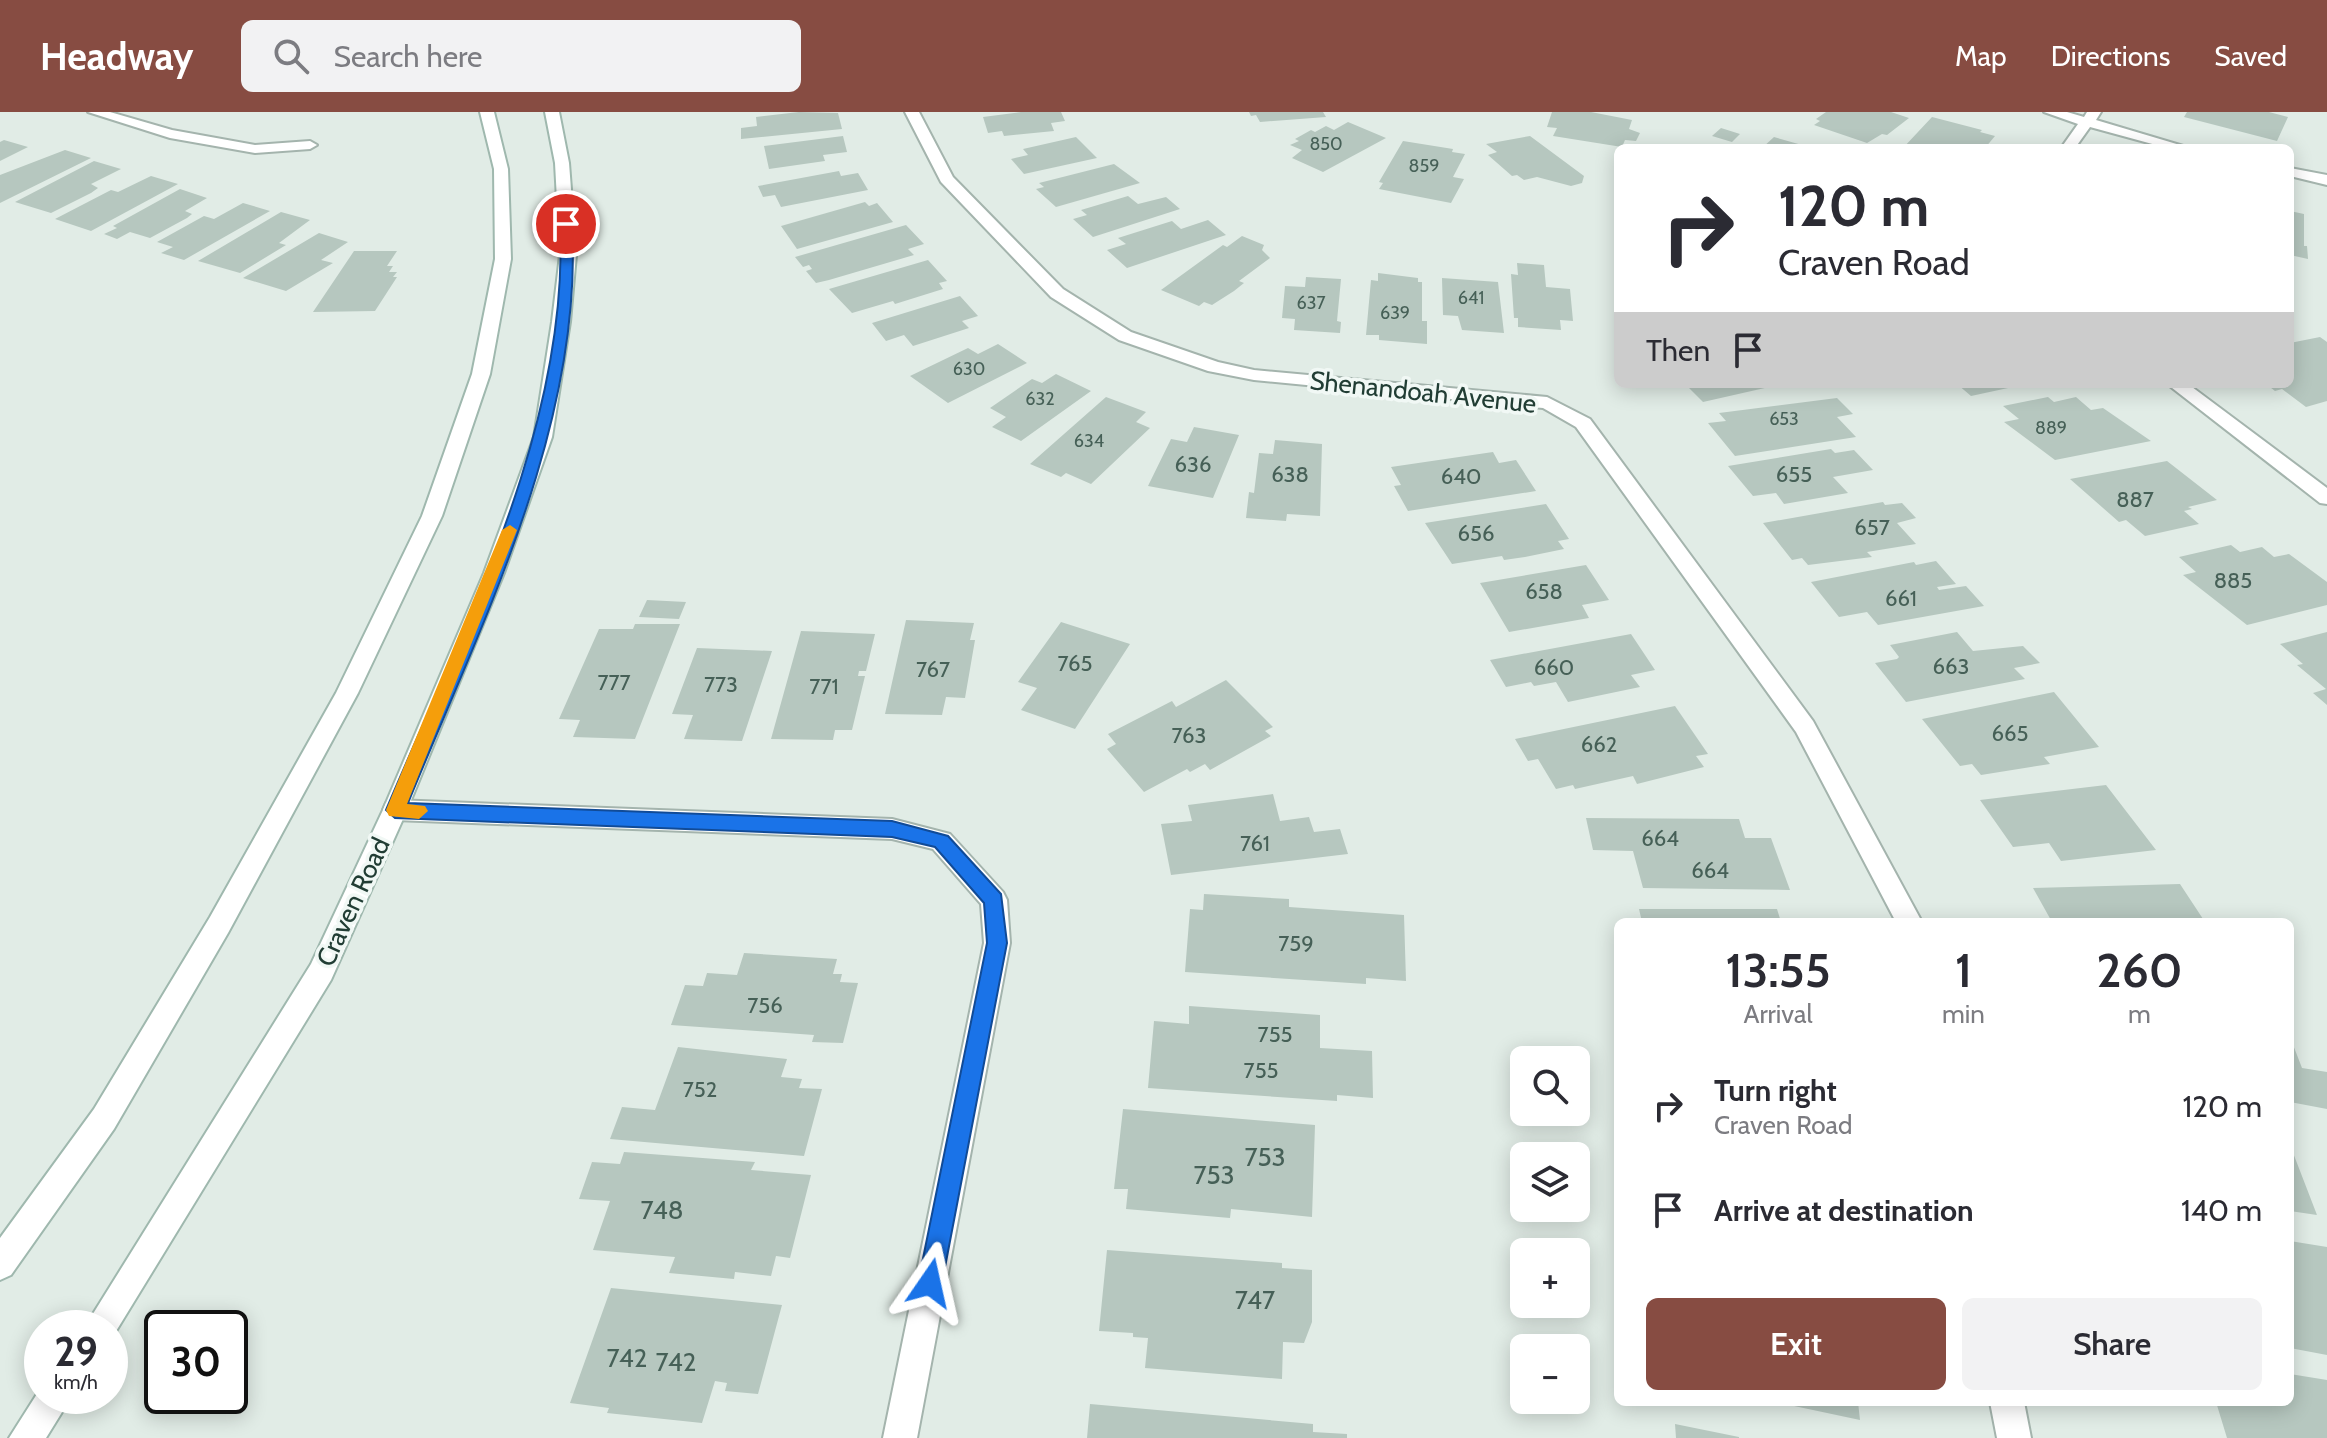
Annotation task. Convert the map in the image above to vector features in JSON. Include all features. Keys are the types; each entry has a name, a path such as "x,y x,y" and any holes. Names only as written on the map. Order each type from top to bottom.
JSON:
{"street":[{"path":"95,112 170,134 255,149 310,145"},
{"path":"0,1264 104,1119 219,925 347,693 432,516 481,374 503,259 501,169 487,112"},
{"name":"Craven Road","path":"113,1310 321,972 395,810 494,573 543,437 561,322 568,255 562,163 552,112"},
{"name":"Shenandoah Avenue","path":"912,112 946,179 1057,293 1125,336 1214,367 1254,375 1547,403 1583,423 1805,727 1907,918"},
{"path":"2051,112 2091,117 2171,144"},
{"path":"2071,144 2091,117"},
{"path":"2294,173 2327,180"},
{"path":"2181,388 2327,498"},
{"path":"395,810 892,829 941,841 994,900 997,943 900,1438"},
{"path":"2008,1406 2014,1438"},
{"path":"26,1438 43,1414"}],"building":[{"path":"799,112 838,113 842,129 741,139 741,128 757,126 756,117"},
{"path":"1021,112 1061,112 1065,121 1051,123 1054,131 1004,136 1002,131 988,133 983,117"},
{"path":"1249,112 1323,112 1326,117 1260,122 1256,115 1251,116"},
{"path":"1552,112 1591,112 1632,120 1629,129 1640,133 1636,141 1625,140 1623,144 1614,146 1553,136 1557,128 1547,127"},
{"path":"1826,112 1891,112 1909,118 1887,135 1882,134 1867,143 1814,125 1820,121 1816,119"},
{"path":"2187,112 2269,112 2288,117 2277,141 2184,117"},
{"path":"1932,117 1995,136 1988,144 1907,144"},
{"path":"1348,122 1386,138 1323,172 1292,158 1302,150 1290,145 1299,141 1295,139 1311,130 1315,132 1326,126 1334,130"},
{"path":"1721,128 1740,134 1732,142 1712,136"},
{"path":"843,136 847,152 823,155 825,161 769,169 764,146"},
{"path":"1530,136 1584,176 1582,183 1571,186 1537,177 1524,180 1517,175 1512,176 1488,155 1497,152 1486,144"},
{"path":"1076,137 1097,158 1024,174 1011,159 1028,155 1023,149"},
{"path":"1774,137 1798,144 1766,144"},
{"path":"4,140 28,147 0,161 0,142"},
{"path":"1403,141 1453,149 1452,152 1465,154 1453,177 1464,179 1451,203 1379,189 1383,183 1379,182"},
{"path":"65,150 91,158 0,203 0,175"},
{"path":"94,161 121,169 91,184 98,188 91,193 51,213 15,202"},
{"path":"1114,164 1140,183 1056,207 1036,189 1044,187 1039,183"},
{"path":"839,171 841,176 858,173 868,190 781,207 775,195 763,197 758,186"},
{"path":"151,176 178,184 91,231 55,219 111,190 118,192"},
{"path":"180,189 207,198 185,211 192,214 187,218 150,238 130,232 117,239 104,234 117,228 113,226"},
{"path":"1128,196 1138,204 1166,197 1180,209 1093,237 1073,219 1087,215 1081,210"},
{"path":"865,202 869,206 877,203 893,222 797,249 781,226"},
{"path":"243,203 270,211 184,260 161,253 173,247 157,242 204,216 214,219"},
{"path":"281,212 310,220 279,243 286,245 240,273 198,261"},
{"path":"2294,212 2304,214 2304,246 2307,246 2308,259 2294,256"},
{"path":"1208,220 1226,235 1127,268 1107,250 1126,244 1118,238 1172,221 1181,229"},
{"path":"906,225 924,244 908,249 914,255 829,280 816,283 806,271 812,269 809,265 803,267 795,257"},
{"path":"319,233 348,242 321,260 333,263 286,291 243,278"},
{"path":"1242,236 1264,245 1262,250 1270,258 1239,281 1244,283 1234,291 1212,305 1204,302 1199,306 1161,290 1223,245 1227,247"},
{"path":"354,251 397,251 387,266 393,266 389,272 397,272 393,277 397,277 375,311 313,312"},
{"path":"928,260 947,281 939,283 943,289 895,304 893,301 852,313 829,289"},
{"path":"1517,263 1544,265 1546,287 1570,289 1573,321 1560,320 1561,330 1518,327 1518,318 1514,318 1511,274 1518,275"},
{"path":"1378,273 1418,278 1418,282 1422,282 1422,321 1427,321 1427,344 1379,340 1379,335 1366,335 1371,280 1378,281"},
{"path":"1306,277 1341,279 1337,321 1341,322 1340,333 1294,330 1295,319 1282,318 1285,286 1305,287"},
{"path":"1442,278 1498,282 1504,333 1462,330 1458,316 1443,315"},
{"path":"960,296 978,316 962,321 969,328 913,346 904,335 886,341 872,323"},
{"path":"2320,337 2327,342 2327,401 2306,407 2282,389 2275,391 2271,388 2294,388 2294,342"},
{"path":"998,344 1027,363 948,403 910,376 968,348 978,354"},
{"path":"1056,374 1091,391 1021,441 992,427 1006,417 990,408 1032,379 1042,383"},
{"path":"1689,388 1765,388 1703,402"},
{"path":"1962,388 2008,388 1971,396"},
{"path":"1106,397 1146,412 1136,422 1150,428 1091,484 1066,473 1061,477 1030,464"},
{"path":"2048,397 2054,402 2076,397 2091,410 2103,408 2151,441 2055,460 2004,422 2019,419 2003,406"},
{"path":"1837,398 1853,414 1837,417 1856,437 1735,456 1708,423 1726,421 1719,413"},
{"path":"1194,427 1239,435 1213,498 1148,486 1171,439 1187,442"},
{"path":"1275,440 1322,444 1320,516 1287,514 1286,521 1246,518 1249,492 1254,493 1259,453 1273,454"},
{"path":"1831,449 1835,453 1854,450 1873,470 1833,477 1848,493 1784,504 1776,493 1753,496 1728,466"},
{"path":"1493,452 1499,463 1516,460 1536,491 1408,511 1394,486 1401,485 1391,467"},
{"path":"2167,461 2217,500 2188,507 2192,509 2184,511 2199,524 2145,536 2126,520 2119,522 2070,479"},
{"path":"1883,502 1885,505 1902,503 1916,518 1897,523 1916,544 1867,552 1872,557 1808,565 1802,558 1792,560 1763,523"},
{"path":"1546,504 1569,539 1558,541 1564,549 1525,557 1504,560 1502,556 1452,564 1425,523"},
{"path":"2231,545 2240,552 2262,547 2274,557 2289,554 2327,582 2327,605 2247,625 2183,575 2196,572 2179,557"},
{"path":"1936,561 1956,584 1937,587 1939,590 1966,586 1984,606 1878,625 1867,612 1839,617 1811,582 1914,562 1916,565"},
{"path":"1586,565 1609,600 1582,605 1589,618 1509,632 1480,583"},
{"path":"647,600 686,602 679,619 639,617"},
{"path":"906,620 974,623 970,640 975,640 965,698 946,697 942,715 885,714"},
{"path":"1061,622 1130,644 1075,729 1021,710 1037,688 1018,682"},
{"path":"635,624 680,624 635,739 573,737 580,720 559,719 599,629 633,629"},
{"path":"801,631 875,634 866,671 859,671 858,676 865,676 852,730 835,730 833,740 771,739"},
{"path":"1957,632 1973,651 2023,646 2040,663 2014,668 2025,679 1906,702 1875,663 1899,657 1890,645"},
{"path":"2327,632 2327,705 2313,693 2326,689 2297,665 2303,664 2280,644"},
{"path":"1631,634 1655,670 1631,675 1640,687 1568,702 1556,682 1534,686 1531,682 1506,687 1490,660"},
{"path":"697,648 772,651 742,741 684,739 693,715 672,714"},
{"path":"1226,680 1273,727 1265,731 1271,736 1210,770 1205,764 1190,772 1187,769 1144,792 1107,749 1116,744 1108,734 1172,701 1176,707"},
{"path":"2054,692 2099,747 2044,757 2050,764 1981,775 1972,764 1960,766 1922,719"},
{"path":"1675,706 1708,754 1696,756 1704,767 1637,784 1633,776 1575,789 1573,785 1556,789 1538,759 1528,761 1515,739"},
{"path":"2106,785 2156,850 2061,861 2049,843 2013,847 1980,800"},
{"path":"1273,794 1280,821 1309,817 1314,832 1340,829 1348,854 1171,875 1161,824 1192,821 1188,805"},
{"path":"1586,818 1739,819 1745,838 1771,838 1790,890 1643,888 1633,851 1593,850"},
{"path":"2180,884 2202,918 2050,918 2033,888"},
{"path":"1204,894 1289,899 1289,907 1404,915 1406,981 1366,978 1366,984 1185,972 1190,909 1203,910"},
{"path":"1639,909 1777,909 1780,918 1641,918"},
{"path":"744,953 837,959 833,974 842,974 840,982 858,983 843,1043 812,1042 814,1035 671,1025 685,985 703,986 707,973 737,975"},
{"path":"1189,1006 1320,1015 1320,1048 1372,1051 1373,1098 1337,1095 1337,1101 1148,1088 1154,1021 1189,1024"},
{"path":"678,1047 787,1059 781,1077 802,1079 799,1088 822,1089 804,1156 610,1139 622,1107 655,1110"},
{"path":"2294,1047 2302,1068 2327,1072 2327,1109 2294,1103"},
{"path":"1123,1109 1315,1125 1312,1217 1231,1209 1230,1218 1126,1209 1128,1189 1114,1189"},
{"path":"624,1152 755,1162 751,1170 811,1175 790,1258 776,1256 771,1276 735,1272 734,1279 669,1273 675,1257 593,1250 610,1201 579,1199 592,1162 620,1164"},
{"path":"2294,1155 2317,1215 2294,1212"},
{"path":"2294,1242 2327,1247 2327,1355 2294,1349"},
{"path":"1107,1250 1282,1263 1282,1268 1312,1270 1312,1322 1304,1343 1283,1342 1282,1379 1145,1368 1148,1338 1133,1337 1133,1333 1099,1331"},
{"path":"611,1288 782,1305 758,1394 725,1391 727,1383 715,1381 702,1423 607,1413 609,1408 570,1403"},
{"path":"2294,1375 2327,1380 2327,1438 2227,1438 2217,1406 2294,1406"},
{"path":"1090,1404 1313,1424 1313,1432 1347,1434 1347,1438 1087,1438"},
{"path":"1794,1406 1858,1406 1860,1420"},
{"path":"1675,1424 1739,1437 1739,1438 1676,1438"}],"slow traffic":[{"path":"419,811 395,810 510,530"}],"route":[{"path":"566,224 568,255 561,322 543,437 494,573 395,810 892,829 941,841 994,900 997,943 930,1283"}]}
